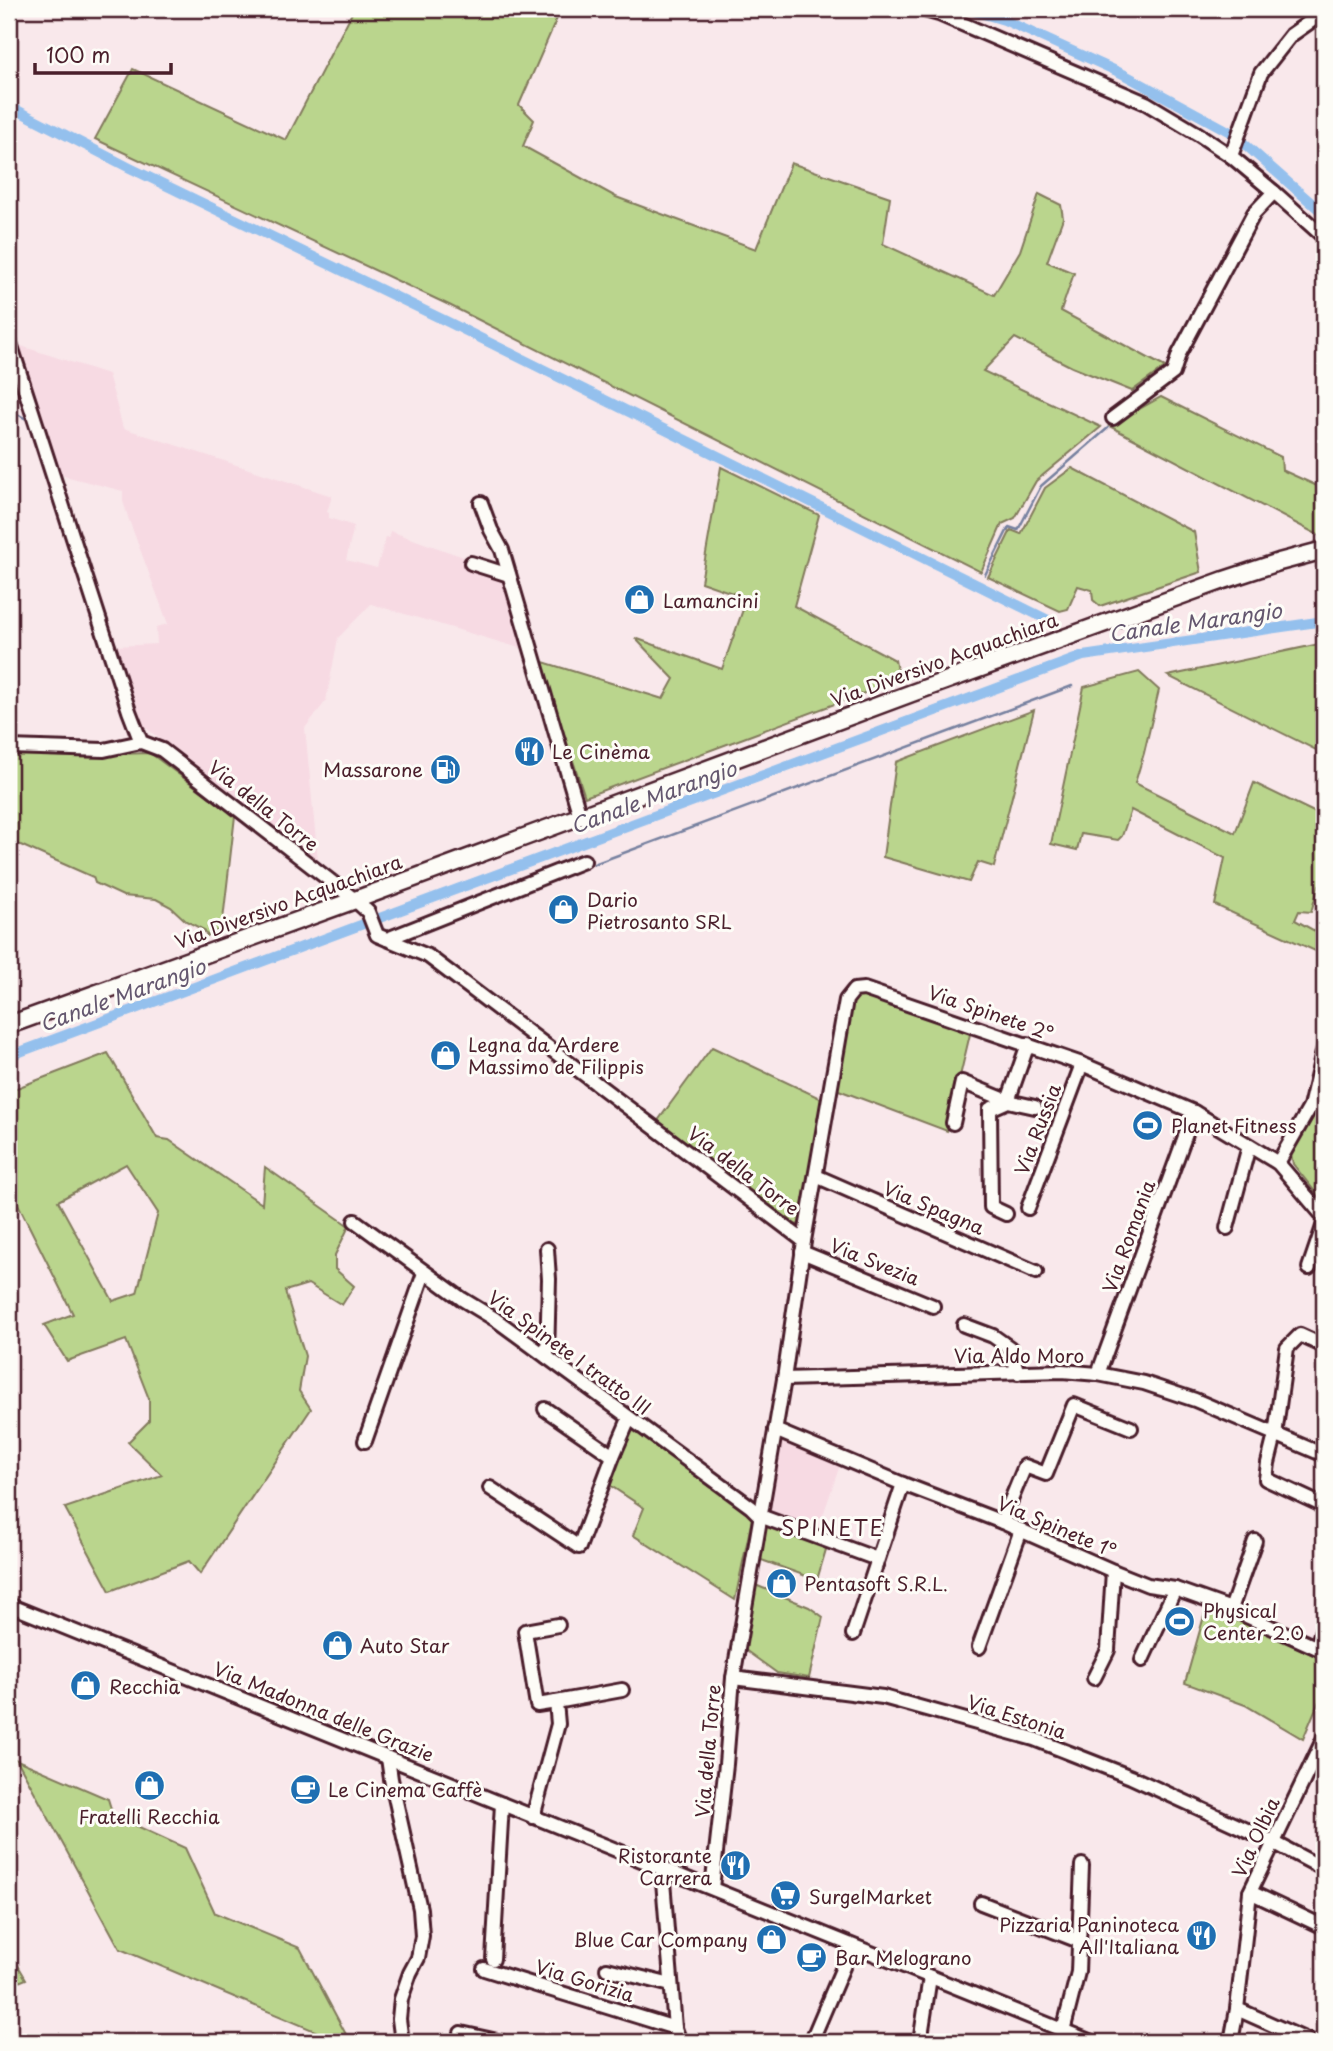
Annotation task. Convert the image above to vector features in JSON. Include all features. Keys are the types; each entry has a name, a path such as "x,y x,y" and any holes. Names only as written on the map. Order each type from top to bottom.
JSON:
{"main road":[{"name":"Via Diversivo Acquachiara","path":"9,1025 1224,580 1324,550"}],"street":[{"path":"921,9 1146,103 1232,151 1324,237"},
{"path":"1232,151 1261,73 1291,35 1324,12"},
{"path":"1113,418 1173,373 1179,354 1254,213 1275,192"},
{"path":"9,340 141,742 104,750 9,747"},
{"path":"481,503 502,550 580,816"},
{"path":"471,563 509,575"},
{"name":"Via della Torre","path":"141,742 162,750 355,900 368,912 382,937 428,956 803,1246 784,1379 733,1678 712,1888"},
{"path":"382,937 584,861"},
{"name":"Via Spinete 2°","path":"803,1246 846,1000 854,990 864,989 1082,1064 1194,1112 1278,1163 1324,1217"},
{"path":"1006,1214 991,1207 990,1109 1009,1101 1028,1044"},
{"path":"1278,1163 1310,1107 1324,1048"},
{"name":"Via Russia","path":"1028,1208 1082,1064"},
{"path":"953,1123 962,1082 1009,1101 1035,1107"},
{"name":"Via Romania","path":"1098,1374 1194,1112"},
{"path":"1227,1228 1249,1146"},
{"name":"Via Spagna","path":"816,1176 1036,1272"},
{"name":"Via Spinete I tratto III","path":"355,1221 424,1273 495,1319 760,1516 877,1559"},
{"path":"1309,1268 1324,1224"},
{"name":"Via Svezia","path":"803,1246 933,1306"},
{"path":"547,1249 547,1357"},
{"path":"365,1441 424,1273"},
{"path":"964,1325 993,1336 1010,1348 1018,1373"},
{"path":"1324,1346 1300,1335 1287,1348 1266,1479 1324,1506"},
{"name":"Via Aldo Moro","path":"784,1379 1062,1371 1098,1374 1144,1383 1195,1400 1324,1455"},
{"path":"1002,1522 1025,1466 1046,1474 1074,1405 1131,1427"},
{"path":"545,1409 613,1456"},
{"path":"491,1488 579,1547 629,1419"},
{"name":"Via Spinete 1°","path":"775,1430 902,1484 1002,1522 1113,1572 1148,1584 1175,1589 1231,1609 1321,1649"},
{"path":"853,1634 902,1484"},
{"path":"979,1647 1021,1530"},
{"path":"1231,1609 1255,1541"},
{"path":"1094,1678 1108,1650 1113,1572"},
{"path":"1142,1660 1175,1589"},
{"name":"Via Madonna delle Grazie","path":"9,1605 1089,2042"},
{"path":"1321,1649 1324,1623"},
{"path":"558,1625 525,1631 537,1705 622,1690"},
{"name":"Via Estonia","path":"733,1678 883,1697 1034,1739 1131,1777 1273,1842 1324,1869"},
{"path":"533,1817 558,1724 556,1702"},
{"name":"Via Olbia","path":"1231,2042 1250,1892 1324,1738"},
{"path":"388,1758 420,1909 422,1936 418,1958 401,1999 399,2019 402,2042"},
{"path":"493,1959 502,1804"},
{"path":"1063,2031 1078,1972 1082,1865"},
{"path":"662,1869 675,2028 680,2042"},
{"path":"1250,1892 1324,1927"},
{"path":"982,1903 1079,1941"},
{"path":"811,2042 852,1946"},
{"name":"Via Gorizia","path":"484,1969 675,2028"},
{"path":"607,1969 671,1985"},
{"path":"920,2042 930,1977"},
{"path":"1237,2009 1311,2042"},
{"path":"461,2033 502,2042"}],"shaded area":[{"path":"15,344 108,374 123,428 332,496 327,512 329,518 354,526 346,560 377,568 390,531 472,560 505,576 523,649 371,604 338,638 326,701 305,728 318,861 142,725 116,646 157,644 156,627 168,624 129,520 123,491 57,474"},
{"path":"780,1438 841,1462 818,1530 767,1510"}],"green space":[{"path":"354,9 561,9 519,105 534,120 523,146 616,197 756,249 791,163 890,197 883,244 994,295 1020,251 1039,194 1061,205 1063,218 1047,262 1074,273 1061,311 1165,367 1132,391 1072,367 1015,338 983,371 1101,427 1036,481 1015,518 1002,524 981,572 449,305 95,139 133,69 286,140"},
{"path":"1161,397 1281,457 1282,470 1324,489 1324,538 1109,426"},
{"path":"721,467 819,515 794,606 895,660 899,680 585,797 540,661 663,699 674,679 635,638 722,669 747,598 701,582"},
{"path":"1072,468 1194,532 1201,572 1100,606 1093,600 1092,590 1078,586 1068,609 1060,611 988,577 1011,530 1021,534 1045,488"},
{"path":"1324,643 1324,754 1168,676"},
{"path":"1139,672 1159,690 1135,783 1235,833 1254,783 1324,817 1324,887 1319,885 1311,912 1299,911 1295,920 1324,936 1324,955 1215,905 1225,858 1131,810 1118,840 1081,834 1077,850 1051,844 1084,687"},
{"path":"1034,710 994,867 978,862 969,882 883,857 896,762"},
{"path":"9,752 150,753 235,816 223,920 229,925 207,936 204,930 186,921 171,907 156,899 123,896 95,883 93,877 16,843 9,801"},
{"path":"863,994 971,1030 947,1131 836,1089 850,1001"},
{"path":"712,1047 822,1099 799,1224 792,1226 657,1122"},
{"path":"108,1053 157,1138 169,1140 262,1204 265,1167 349,1226 335,1255 335,1269 354,1286 342,1305 308,1284 285,1291 305,1356 299,1391 311,1409 200,1574 189,1561 110,1591 65,1508 162,1475 128,1442 149,1421 149,1399 126,1340 67,1361 44,1325 73,1314 15,1198 9,1200 9,1091","holes":["126,1164 158,1213 137,1293 113,1301 58,1201"]},
{"path":"1318,1105 1324,1108 1324,1203 1293,1164 1290,1150"},
{"path":"630,1427 753,1514 735,1600 633,1535 644,1508 608,1484"},
{"path":"763,1523 827,1546 817,1580 756,1558"},
{"path":"753,1584 809,1607 823,1617 809,1678 777,1673 741,1647"},
{"path":"1211,1607 1324,1660 1324,1689 1303,1739 1245,1705 1185,1683 1206,1609"},
{"path":"17,1760 108,1799 113,1815 185,1848 215,1913 300,1948 350,2042 341,2042 120,1949"},
{"path":"9,1950 26,1979 9,1986"}],"waterway":[{"path":"967,9 1004,20 1123,74 1232,133 1324,214"},
{"path":"9,106 1048,620"},
{"path":"9,414 28,420 33,437"},
{"path":"985,575 1009,527 1018,530 1041,486 1108,428"},
{"name":"Canale Marangio","path":"9,1056 1083,656 1324,621"},
{"path":"594,864 1072,686"}],"place":[{"name":"Lamancini","path":"640,600"},
{"name":"Le Cinèma","path":"529,751"},
{"name":"Massarone","path":"446,769"},
{"name":"Dario Pietrosanto SRL","path":"564,910"},
{"name":"Legna da Ardere Massimo de Filippis","path":"445,1055"},
{"name":"Planet Fitness","path":"1148,1125"},
{"name":"Pentasoft S.R.L.","path":"781,1583"},
{"name":"Physical Center 2.0","path":"1180,1621"},
{"name":"Auto Star","path":"337,1645"},
{"name":"Recchia","path":"86,1686"},
{"name":"Fratelli Recchia","path":"149,1785"},
{"name":"Le Cinema Caffè","path":"305,1789"},
{"name":"Ristorante Carrera","path":"735,1866"},
{"name":"SurgelMarket","path":"786,1896"},
{"name":"Pizzaria Paninoteca All'Italiana","path":"1202,1935"},
{"name":"Blue Car Company","path":"771,1939"},
{"name":"Bar Melograno","path":"812,1957"}],"district":[{"name":"SPINETE","path":"833,1527"}]}
